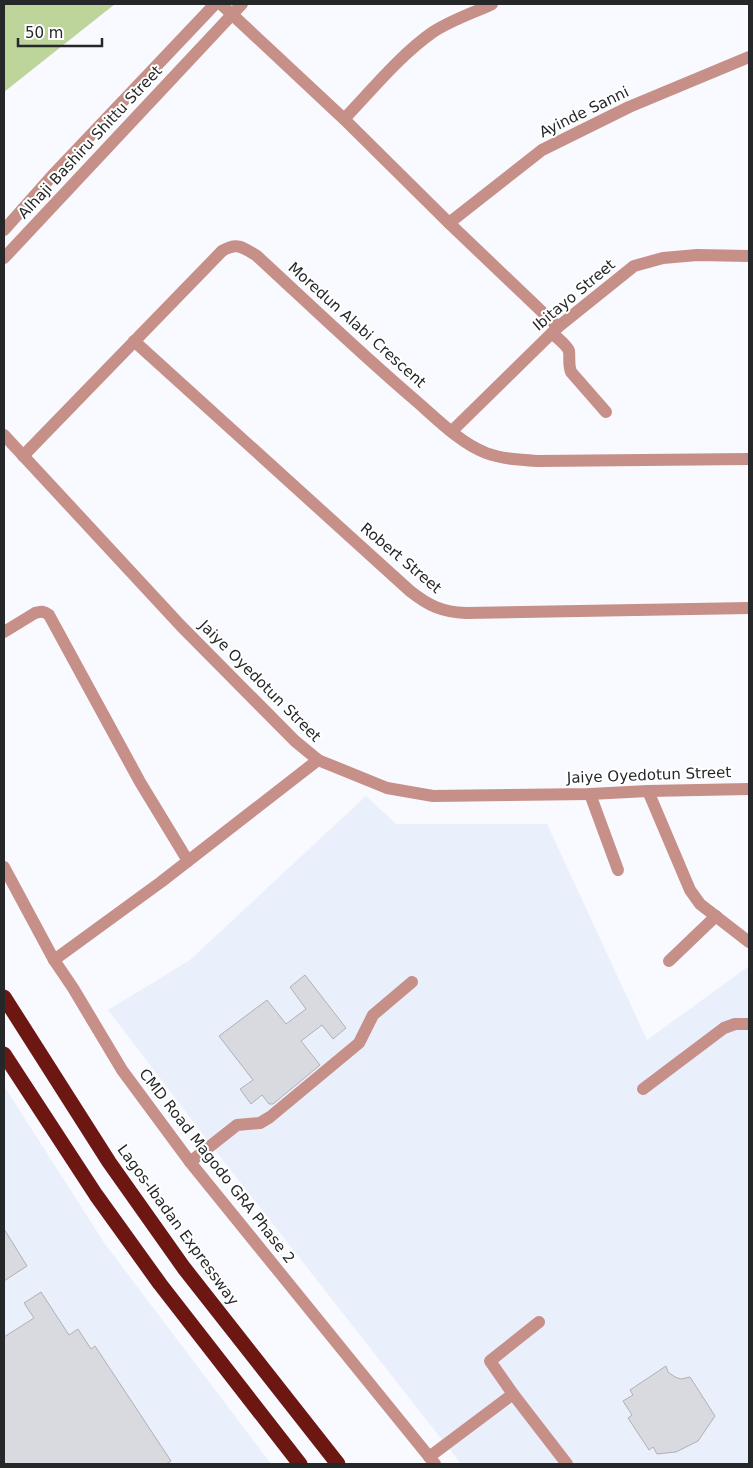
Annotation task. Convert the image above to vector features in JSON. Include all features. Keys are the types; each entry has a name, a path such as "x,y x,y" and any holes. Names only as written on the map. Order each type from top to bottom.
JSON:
{"highway":[{"name":"Lagos-Ibadan Expressway","path":"4,997 109,1162 184,1268 338,1464"},
{"path":"4,1054 96,1195 154,1276 300,1464"}],"street":[{"name":"Alhaji Bashiru Shittu Street","path":"4,230 52,176 215,4"},
{"path":"221,4 344,119 555,330 569,352 568,366 571,372 606,412"},
{"name":"Alhaji Bashiru Shittu Street","path":"4,258 242,4"},
{"path":"344,119 409,51 434,32 492,4"},
{"name":"Ayinde Sanni","path":"449,224 542,150 629,107 749,57"},
{"name":"Moredun Alabi Crescent","path":"23,456 222,251 231,245 243,247 257,256 391,379 470,445 487,453 509,458 538,461 749,459"},
{"name":"Ibitayo Street","path":"452,431 555,330 634,266 663,258 697,255 749,256"},
{"name":"Robert Street","path":"134,341 396,578 431,606 443,611 466,613 749,608"},
{"name":"Jaiye Oyedotun Street","path":"4,435 188,633 295,741 318,760 387,788 433,796 590,794 648,790 749,788"},
{"path":"4,632 35,613 46,612 50,615 140,782 188,861"},
{"path":"54,960 188,861 318,760"},
{"path":"648,790 690,890 700,904 749,942"},
{"path":"590,794 618,870"},
{"name":"CMD Road Magodo GRA Phase 2","path":"4,867 54,960 122,1070 190,1162 432,1461"},
{"path":"669,961 716,916"},
{"path":"190,1162 237,1125 260,1123 270,1117 359,1043 373,1015 412,982"},
{"path":"643,1089 724,1028 735,1024 749,1024"},
{"path":"539,1322 490,1361 567,1464"},
{"path":"432,1461 513,1394"}],"shaded area":[{"path":"366,796 396,824 547,824 647,1040 749,966 749,1464 461,1464 211,1145 108,1010 190,960"},
{"path":"4,1086 105,1244 271,1464 4,1464"}],"green space":[{"path":"4,4 115,4 4,92"}],"building":[{"path":"305,975 346,1028 333,1039 322,1025 301,1041 320,1065 273,1104 269,1104 262,1095 251,1104 240,1089 253,1080 219,1036 267,1000 286,1024 306,1009 290,987"},
{"path":"4,1229 27,1266 4,1281"},
{"path":"41,1292 69,1335 78,1329 91,1349 95,1346 171,1461 166,1464 4,1464 4,1337 34,1318 24,1303"},
{"path":"666,1366 668,1372 675,1377 681,1379 690,1377 715,1416 698,1441 676,1452 657,1454 653,1447 649,1450 628,1418 632,1415 623,1401 633,1395 630,1390"}]}
